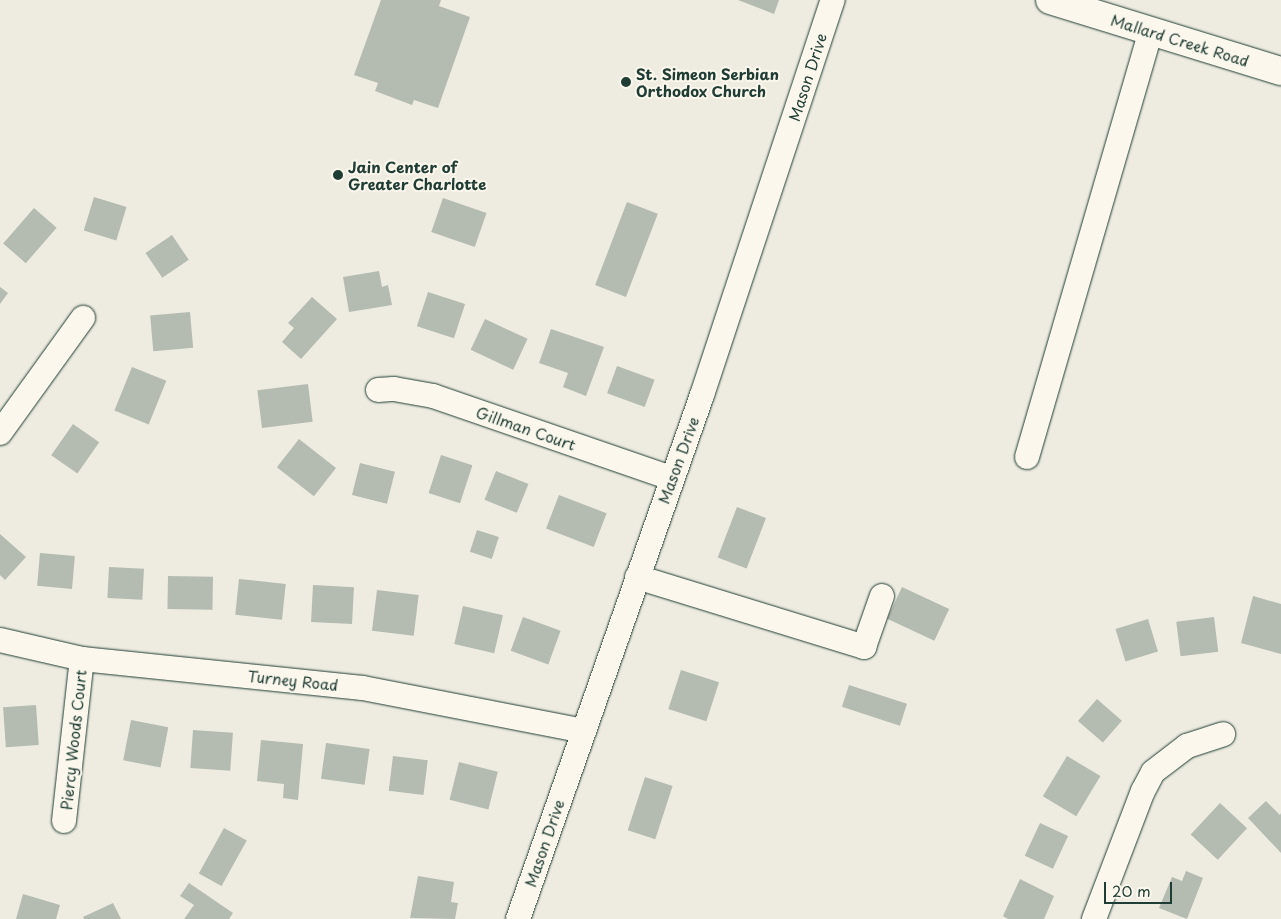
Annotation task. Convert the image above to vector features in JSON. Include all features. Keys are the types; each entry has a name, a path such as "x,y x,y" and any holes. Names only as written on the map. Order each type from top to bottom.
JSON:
{"main road":[{"name":"Mallard Creek Road","path":"1050,0 1281,71"}],"street":[{"name":"Mason Drive","path":"518,919 671,478 702,395 833,0"},
{"path":"1027,457 1151,31"},
{"path":"0,433 83,318"},
{"name":"Gillman Court","path":"378,390 394,389 433,396 671,478"},
{"path":"637,577 864,647 882,596"},
{"name":"Turney Road","path":"0,640 82,659 363,688 584,731"},
{"name":"Piercy Woods Court","path":"64,821 82,659"},
{"path":"1094,919 1143,790 1153,772 1187,746 1223,734"}],"building":[{"path":"381,0 441,0 439,6 470,17 438,108 414,100 412,105 375,91 378,83 354,75"},
{"path":"738,0 779,0 774,14"},
{"path":"94,197 127,207 116,240 84,230"},
{"path":"443,198 486,213 475,247 431,232"},
{"path":"627,202 658,214 626,297 595,285"},
{"path":"34,208 57,228 26,263 3,243"},
{"path":"172,235 189,260 162,278 145,253"},
{"path":"379,271 382,287 388,285 392,305 349,312 343,277"},
{"path":"0,287 8,293 0,304"},
{"path":"428,292 465,304 454,338 417,326"},
{"path":"312,297 337,319 301,359 282,342 294,328 288,323"},
{"path":"190,312 193,348 153,351 150,315"},
{"path":"485,319 528,339 513,370 471,350"},
{"path":"551,329 604,347 586,396 563,387 568,373 539,363"},
{"path":"617,366 655,380 645,407 607,393"},
{"path":"132,367 166,381 149,424 114,411"},
{"path":"308,384 313,422 262,428 257,390"},
{"path":"73,424 99,442 77,473 51,455"},
{"path":"299,439 336,468 314,496 277,467"},
{"path":"441,455 472,465 460,503 429,493"},
{"path":"360,463 395,472 387,504 352,495"},
{"path":"496,471 528,484 517,513 484,500"},
{"path":"559,495 607,513 594,547 546,529"},
{"path":"737,507 766,518 747,569 718,557"},
{"path":"477,530 499,537 492,559 470,552"},
{"path":"0,534 26,557 5,580 0,575"},
{"path":"40,553 75,556 72,589 37,586"},
{"path":"109,567 144,569 142,600 107,598"},
{"path":"168,576 213,577 212,610 167,609"},
{"path":"239,579 286,584 282,620 235,615"},
{"path":"313,585 354,587 352,624 311,622"},
{"path":"902,587 949,609 934,641 887,619"},
{"path":"377,590 419,595 414,636 372,631"},
{"path":"1253,596 1281,604 1281,654 1241,643"},
{"path":"463,606 503,615 494,653 454,644"},
{"path":"523,617 561,631 548,665 511,651"},
{"path":"1214,617 1218,652 1181,656 1176,622"},
{"path":"1148,619 1158,652 1125,661 1115,629"},
{"path":"681,670 719,682 706,721 668,709"},
{"path":"849,685 907,704 900,726 842,707"},
{"path":"1097,699 1122,721 1103,743 1078,721"},
{"path":"36,705 39,745 6,747 3,707"},
{"path":"131,720 168,727 160,767 123,760"},
{"path":"193,730 233,733 230,771 190,768"},
{"path":"261,740 303,744 298,800 283,798 284,784 257,781"},
{"path":"326,743 370,749 365,785 321,779"},
{"path":"393,756 428,760 423,795 389,791"},
{"path":"1067,756 1100,776 1076,816 1043,796"},
{"path":"459,762 498,772 488,810 450,800"},
{"path":"645,777 673,786 655,839 628,830"},
{"path":"1266,801 1280,815 1281,813 1281,853 1248,818"},
{"path":"1220,803 1247,828 1218,860 1191,834"},
{"path":"1040,823 1068,836 1053,869 1025,856"},
{"path":"224,828 247,841 222,886 199,873"},
{"path":"1186,871 1203,878 1187,919 1159,908 1172,877 1182,881"},
{"path":"418,876 454,882 451,902 458,903 455,919 410,918"},
{"path":"1020,879 1054,896 1044,919 1008,919 1003,916"},
{"path":"189,883 233,913 229,919 184,919 194,905 180,896"},
{"path":"23,894 60,905 56,919 16,919"},
{"path":"113,903 121,919 84,919 83,917"}],"place":[{"name":"St. Simeon Serbian Orthodox Church","path":"626,82"},
{"name":"Jain Center of Greater Charlotte","path":"338,175"}]}
